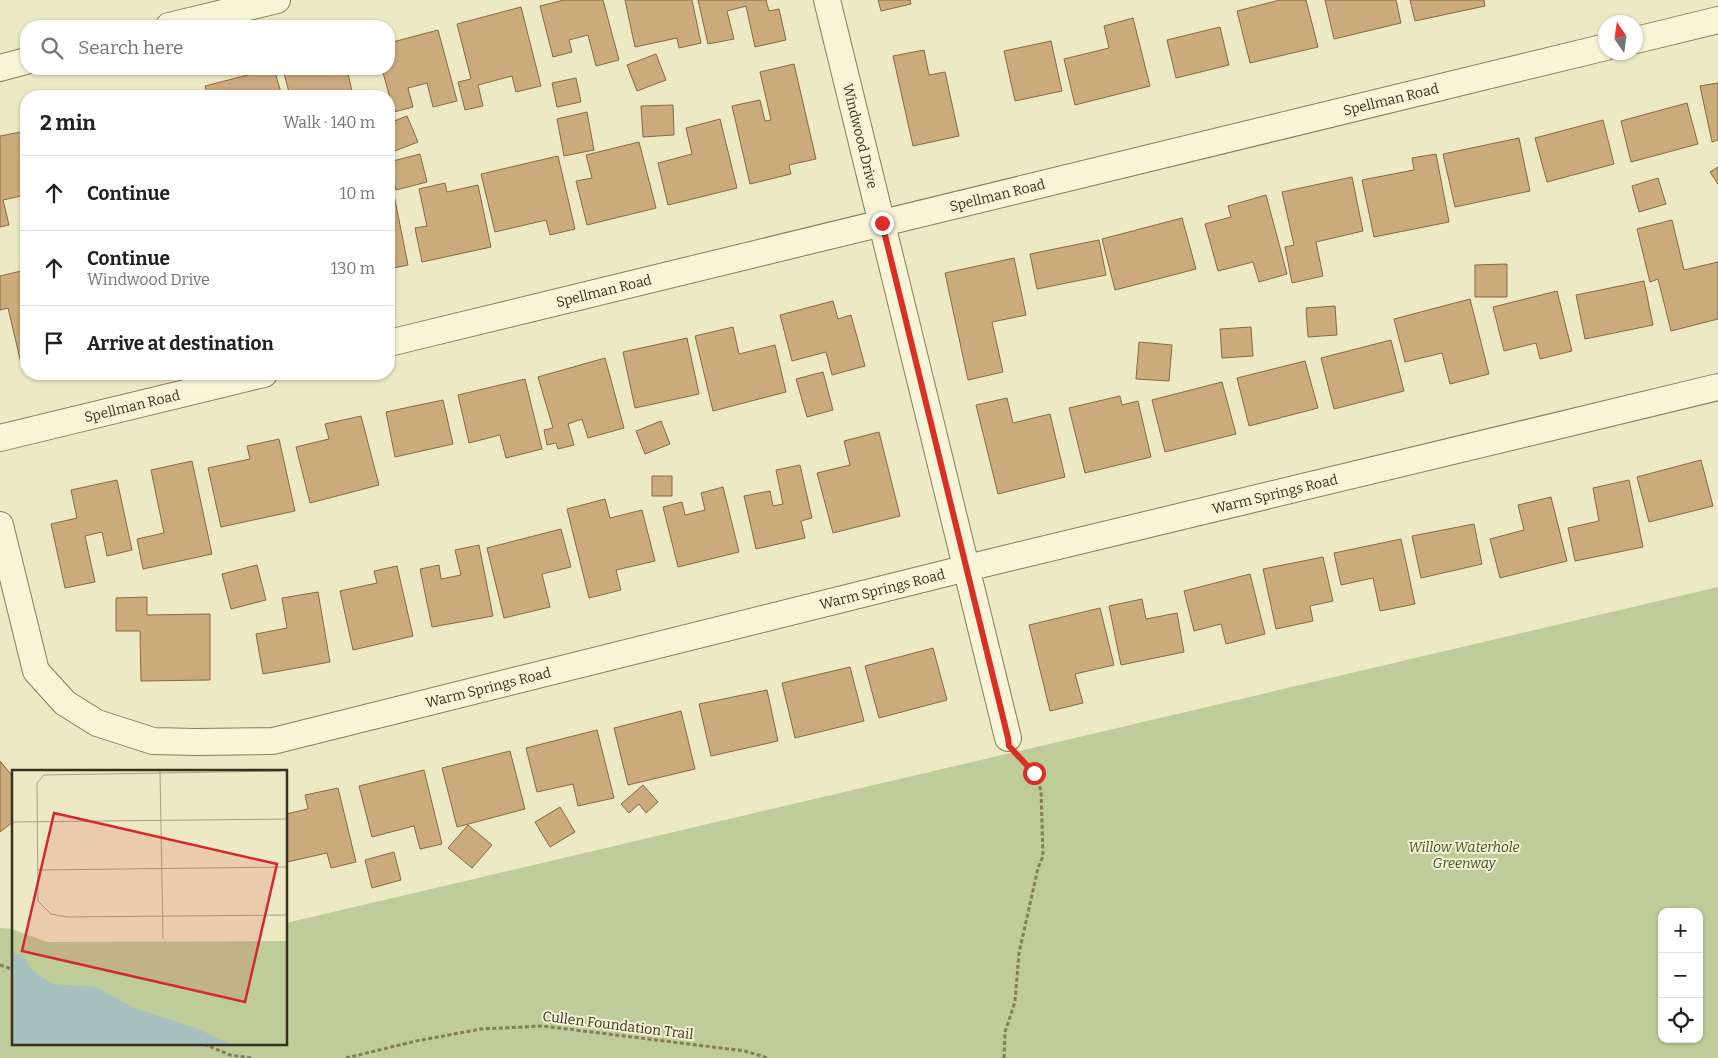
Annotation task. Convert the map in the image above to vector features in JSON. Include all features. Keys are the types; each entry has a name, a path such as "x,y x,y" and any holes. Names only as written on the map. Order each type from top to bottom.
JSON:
{"street":[{"path":"194,20 276,0"},
{"name":"Windwood Drive","path":"827,0 1008,738"},
{"path":"1643,38 1718,20"},
{"name":"Spellman Road","path":"395,342 1598,49"},
{"path":"0,68 20,63"},
{"name":"Spellman Road","path":"0,438 239,380"},
{"name":"Warm Springs Road","path":"0,525 36,671 65,703 97,723 153,740 196,742 273,741 967,568 1718,387"}],"path":[{"path":"1004,1058 1005,1032 1015,1002 1019,953 1038,868 1043,856 1041,790 1034,773 1009,746 1008,738"},
{"path":"0,965 12,969"},
{"name":"Cullen Foundation Trail","path":"346,1058 416,1041 481,1029 543,1026 745,1051 768,1058"},
{"path":"209,1046 230,1055 252,1058"}],"green space":[{"name":"Willow Waterhole Greenway","path":"1718,587 1718,1058 0,1058 0,928 12,929 12,1046 288,1046 288,923"}],"building":[{"path":"564,0 603,0 619,60 596,66 588,35 569,40 572,52 553,57 540,6"},
{"path":"625,0 692,0 701,43 679,48 677,38 635,47"},
{"path":"698,0 766,0 769,11 779,9 786,40 755,47 746,6 727,11 734,39 708,44"},
{"path":"878,0 910,0 911,4 881,11"},
{"path":"1280,0 1306,0 1318,47 1250,63 1237,11"},
{"path":"1325,0 1396,0 1401,23 1334,39"},
{"path":"1410,0 1484,0 1485,6 1415,21"},
{"path":"521,7 541,86 516,92 512,76 478,85 483,106 465,110 458,82 471,79 457,24"},
{"path":"1133,18 1150,86 1075,105 1064,59 1109,48 1104,26"},
{"path":"1220,27 1229,65 1176,78 1167,40"},
{"path":"438,30 457,101 433,107 427,83 408,88 413,107 395,112 395,90 388,90 384,75 395,75 395,41"},
{"path":"1051,41 1062,91 1015,101 1004,51"},
{"path":"924,50 929,75 945,72 959,136 913,146 893,56"},
{"path":"656,54 666,80 637,91 627,65"},
{"path":"794,64 816,159 789,165 791,174 750,184 732,106 760,100 765,121 771,120 760,72"},
{"path":"248,75 276,75 280,90 206,90 205,86"},
{"path":"285,75 348,75 352,90 288,90"},
{"path":"576,78 581,102 557,107 552,83"},
{"path":"1718,83 1718,140 1712,142 1700,86"},
{"path":"1687,103 1698,144 1631,162 1621,121"},
{"path":"673,105 674,135 643,137 641,106"},
{"path":"587,112 594,150 564,156 557,119"},
{"path":"407,116 418,142 395,151 395,121"},
{"path":"720,119 737,188 668,205 658,163 692,154 686,128"},
{"path":"1603,120 1614,164 1547,182 1535,138"},
{"path":"20,132 20,196 3,200 9,225 0,227 0,136"},
{"path":"1519,138 1530,191 1455,207 1443,154"},
{"path":"639,142 656,208 587,225 576,181 592,178 586,155"},
{"path":"420,154 427,182 396,190 395,160"},
{"path":"1436,154 1449,222 1374,237 1362,180 1414,170 1412,158"},
{"path":"558,156 575,229 550,235 546,220 495,232 481,174"},
{"path":"1718,167 1718,184 1710,172"},
{"path":"1352,177 1363,231 1316,242 1323,276 1292,283 1285,247 1294,245 1282,192"},
{"path":"1658,178 1666,204 1639,212 1632,186"},
{"path":"445,183 447,192 478,185 491,247 422,262 415,228 427,226 419,189"},
{"path":"1266,195 1287,274 1259,282 1253,262 1218,271 1205,224 1231,217 1228,206"},
{"path":"395,200 408,265 395,268"},
{"path":"1182,218 1196,269 1115,290 1102,239"},
{"path":"1672,220 1684,270 1718,262 1718,319 1671,331 1658,279 1650,282 1637,229"},
{"path":"1099,240 1106,275 1037,289 1030,254"},
{"path":"1014,258 1026,315 992,322 1003,372 968,380 945,273"},
{"path":"1507,264 1507,297 1475,297 1475,265"},
{"path":"20,271 20,359 8,308 0,310 0,276"},
{"path":"1644,281 1653,325 1585,339 1576,295"},
{"path":"1557,291 1572,351 1540,359 1536,343 1504,351 1493,307"},
{"path":"1470,299 1489,374 1450,384 1442,353 1405,362 1394,319"},
{"path":"833,301 838,319 851,315 865,366 832,375 826,352 792,361 780,315"},
{"path":"1335,306 1337,335 1308,337 1306,308"},
{"path":"733,327 739,354 775,345 786,392 713,411 695,336"},
{"path":"1251,327 1253,356 1222,358 1220,329"},
{"path":"687,338 699,394 635,408 623,352"},
{"path":"1391,340 1404,391 1334,409 1321,358"},
{"path":"1139,342 1172,345 1169,381 1136,379"},
{"path":"605,358 624,428 588,438 582,419 568,424 574,445 558,449 556,443 547,445 544,430 553,428 538,377"},
{"path":"1305,361 1318,408 1249,426 1237,378"},
{"path":"823,372 833,410 807,417 796,379"},
{"path":"525,379 542,449 506,458 500,435 469,443 458,395"},
{"path":"1222,382 1236,434 1165,452 1152,400"},
{"path":"1120,396 1122,405 1138,401 1151,457 1085,473 1069,408"},
{"path":"1007,398 1013,423 1050,414 1065,477 998,494 976,405"},
{"path":"443,400 453,444 395,457 386,412"},
{"path":"361,416 379,485 310,503 296,447 329,439 325,424"},
{"path":"661,421 670,444 645,454 636,431"},
{"path":"879,432 900,516 833,533 817,473 850,465 844,441"},
{"path":"279,439 295,511 221,527 208,468 250,459 247,446"},
{"path":"1701,460 1713,506 1649,522 1637,477"},
{"path":"192,461 212,554 143,569 137,539 164,533 151,470"},
{"path":"800,465 812,518 801,521 805,538 756,549 744,496 770,491 773,506 783,504 776,470"},
{"path":"652,476 672,476 672,496 652,496"},
{"path":"117,480 132,550 107,556 102,532 85,536 95,582 65,588 51,524 77,518 71,490"},
{"path":"1629,480 1643,547 1575,561 1568,528 1599,521 1593,488"},
{"path":"723,487 739,552 678,567 663,507 682,502 685,515 705,510 701,493"},
{"path":"1551,497 1567,561 1500,578 1490,539 1524,530 1518,505"},
{"path":"605,499 610,518 642,510 655,561 616,570 621,590 589,598 567,509"},
{"path":"1474,524 1482,564 1421,578 1412,536"},
{"path":"561,529 571,567 542,574 550,607 504,618 487,548"},
{"path":"1401,539 1415,604 1380,611 1373,578 1341,585 1334,553"},
{"path":"479,545 493,616 432,627 420,569 439,565 441,579 461,575 455,550"},
{"path":"1323,557 1333,601 1310,606 1313,621 1276,629 1263,569"},
{"path":"257,565 266,600 231,609 222,574"},
{"path":"397,566 413,636 353,650 340,591 377,583 374,571"},
{"path":"1250,574 1265,634 1226,644 1221,624 1194,631 1184,591"},
{"path":"318,592 330,662 263,674 256,634 287,628 282,598"},
{"path":"147,597 147,615 210,614 210,680 141,681 140,631 116,631 116,598"},
{"path":"1142,599 1146,619 1177,613 1184,652 1121,665 1109,606"},
{"path":"1100,608 1114,665 1075,674 1083,703 1050,711 1029,625"},
{"path":"933,648 947,700 879,718 865,666"},
{"path":"850,667 864,721 795,738 782,683"},
{"path":"767,690 778,741 711,756 699,704"},
{"path":"681,711 695,769 628,785 614,728"},
{"path":"597,730 614,798 578,806 573,784 537,792 526,748"},
{"path":"510,751 525,809 457,827 442,768"},
{"path":"0,761 12,776 12,823 0,832"},
{"path":"424,770 442,844 420,849 414,826 372,837 359,786"},
{"path":"643,785 658,802 646,813 639,804 629,813 621,804"},
{"path":"338,788 356,862 331,868 327,853 288,862 288,814 308,809 305,795"},
{"path":"560,807 575,832 550,847 535,822"},
{"path":"468,825 492,845 472,868 448,848"},
{"path":"394,852 401,880 372,888 365,860"}],"route":[{"path":"882,223 1009,746 1034,773"}]}
